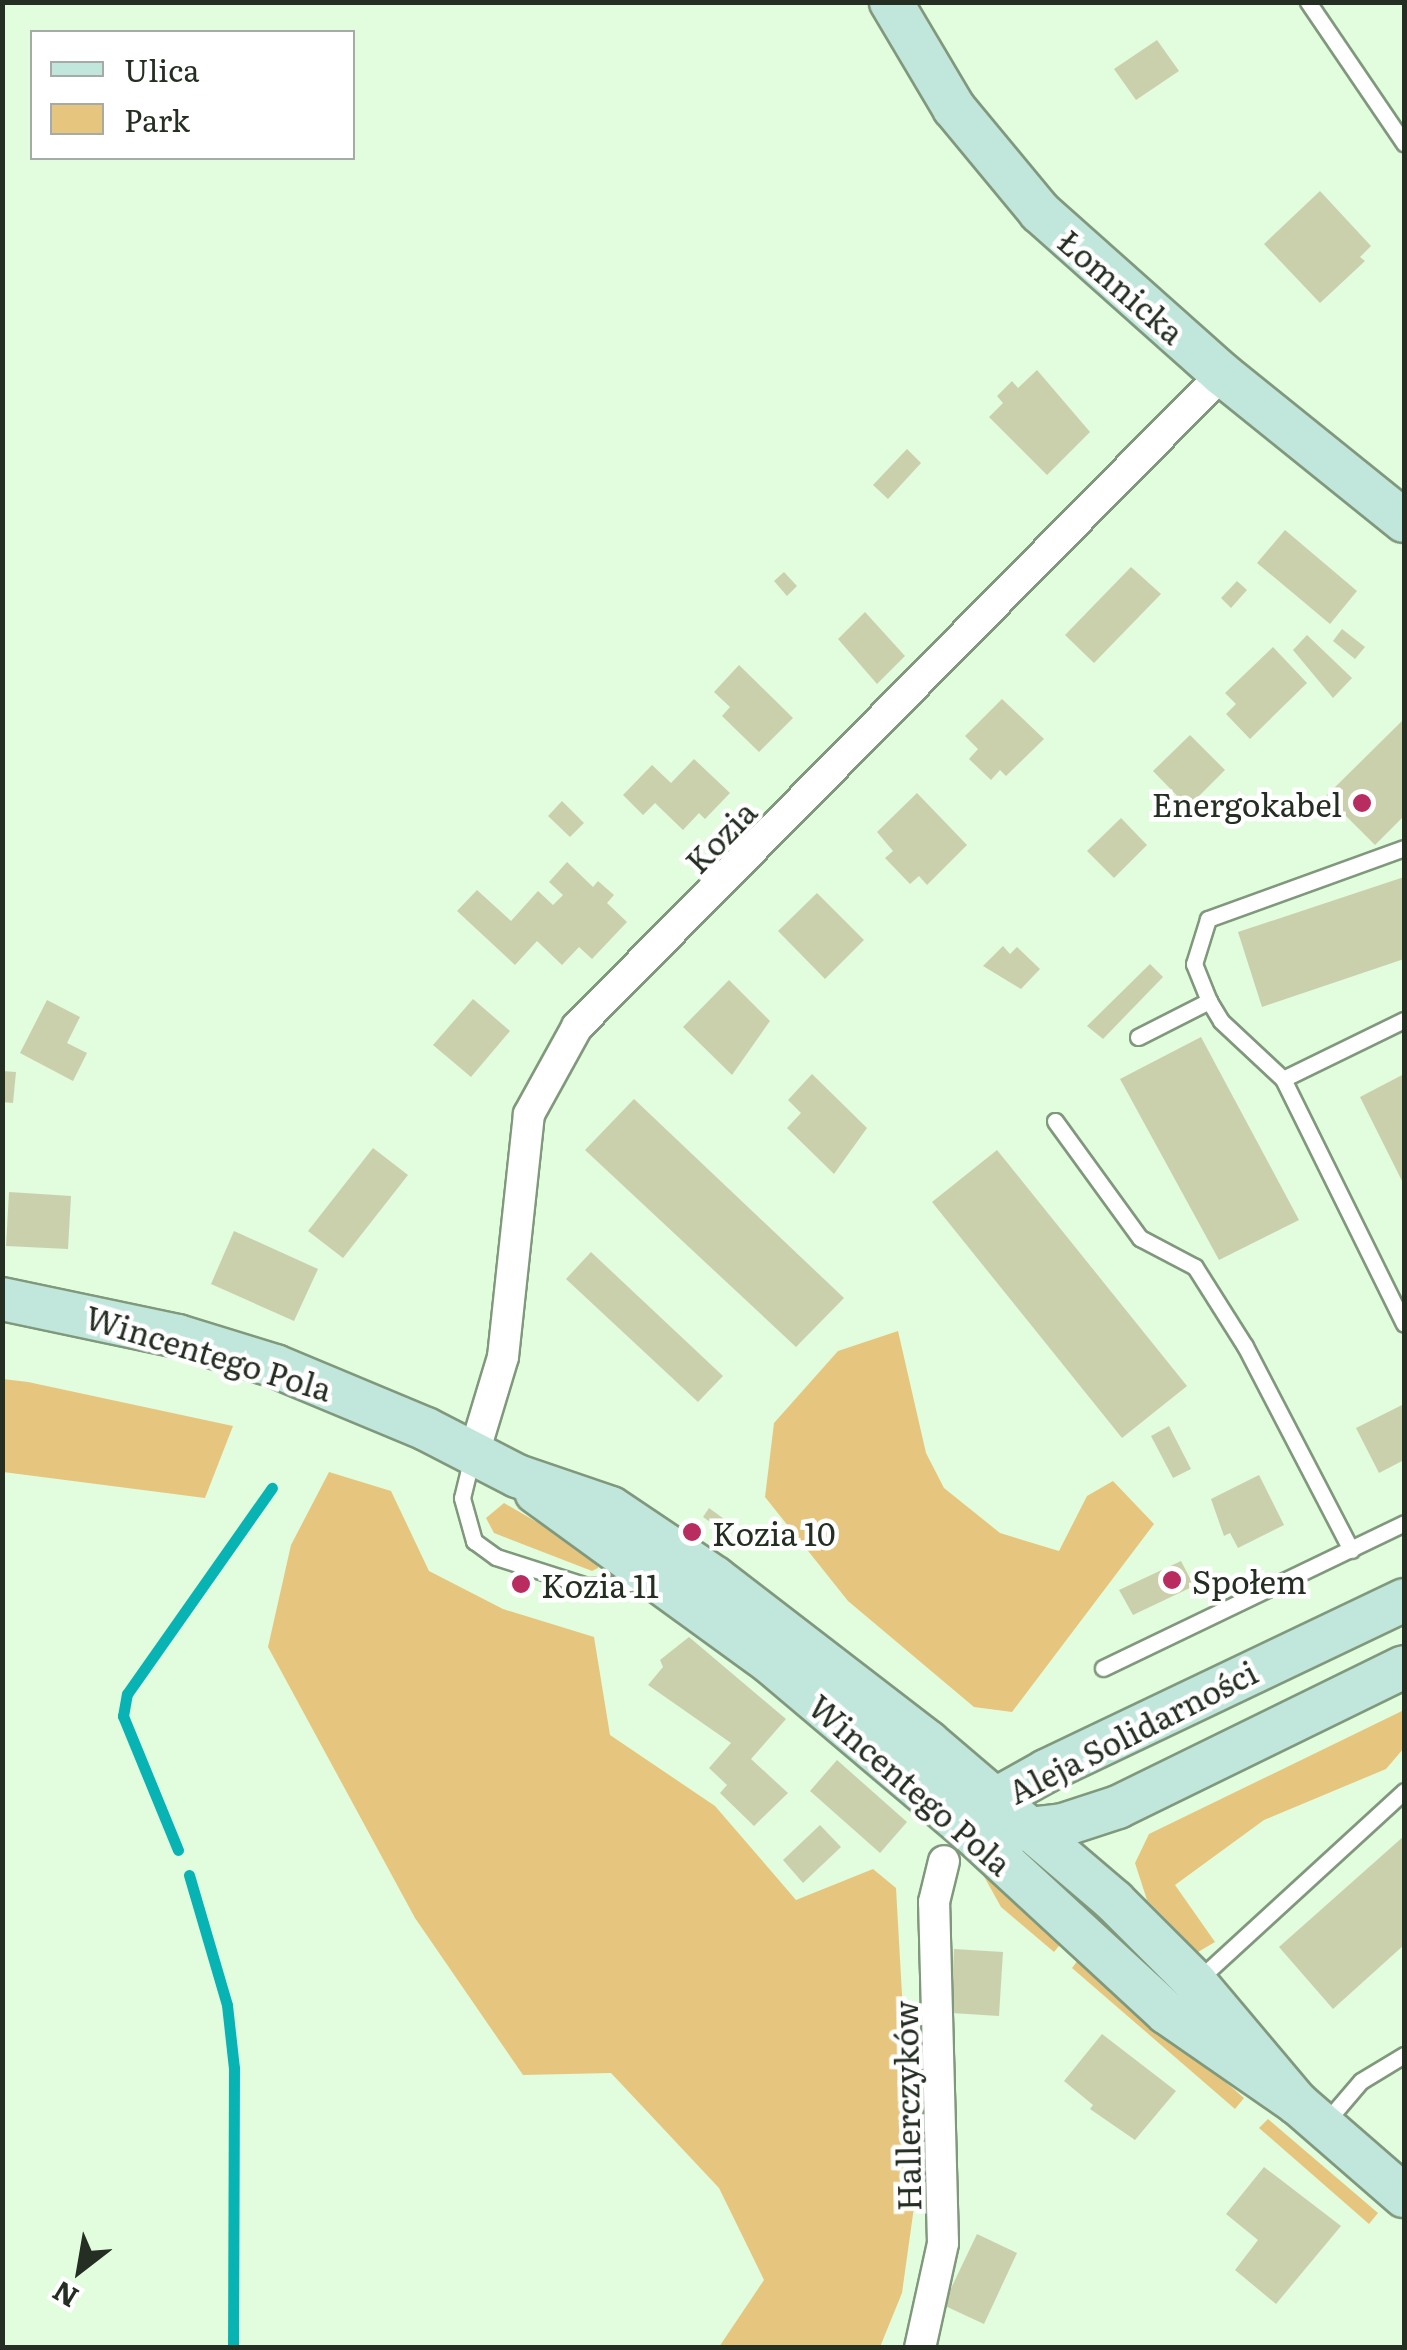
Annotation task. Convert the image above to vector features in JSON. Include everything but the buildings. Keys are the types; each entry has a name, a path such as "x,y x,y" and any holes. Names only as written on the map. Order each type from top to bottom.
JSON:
{"main road":[{"name":"Łomnicka","path":"891,2 954,108 1040,212 1222,374 1404,521"},
{"name":"Wincentego Pola","path":"2,1299 158,1332 275,1366 474,1453 517,1476 583,1531 691,1588 970,1832 1181,1998 1404,2196"},
{"name":"Aleja Solidarności","path":"970,1832 1404,1600"},
{"name":"Aleja Solidarności","path":"1029,1830 1118,1807 1404,1667"},
{"path":"1114,1901 1103,1864 1118,1807"},
{"name":"Wincentego Pola","path":"970,1832 1029,1830 1114,1901 1181,1998"}],"street":[{"name":"Kozia","path":"474,1453 502,1357 529,1114 577,1026 1222,374"},
{"name":"Hallerczyków","path":"920,2348 943,2243 934,1902 970,1832"}],"lane":[{"path":"1308,2 1404,144"},
{"path":"1404,848 1208,919 1194,964 1221,1022 1284,1079 1404,1324"},
{"path":"1138,1036 1209,1000"},
{"path":"1284,1079 1404,1020"},
{"path":"1055,1120 1140,1238 1195,1268 1245,1346 1352,1550"},
{"path":"474,1453 463,1481 463,1516 474,1541 496,1557 587,1586 691,1588"},
{"path":"1103,1668 1404,1523"},
{"path":"1181,1998 1404,1791"},
{"path":"1310,2114 1404,2055"}],"green space":[{"path":"898,1331 926,1453 944,1488 1000,1533 1059,1551 1087,1496 1113,1481 1154,1524 1012,1712 974,1707 848,1601 765,1497 774,1423 838,1351"},
{"path":"3,1379 233,1426 205,1498 3,1472"},
{"path":"329,1472 391,1491 429,1571 503,1609 594,1637 610,1735 715,1806 796,1900 873,1869 896,1888 914,2207 902,2293 880,2347 719,2347 764,2280 719,2188 611,2073 523,2075 415,1918 268,1647 291,1545"},
{"path":"504,1503 597,1557 598,1568 592,1571 494,1533 486,1518"},
{"path":"1404,1710 1404,1748 1386,1769 1264,1820 1175,1885 1215,1942 1198,1952 1147,1900 1135,1863 1149,1834"},
{"path":"981,1871 1063,1941 1054,1952 1001,1907"},
{"path":"1081,1956 1244,2098 1235,2109 1072,1968"},
{"path":"1268,2119 1378,2213 1369,2224 1259,2128"}],"waterway":[{"path":"178,1850 123,1716 127,1694 272,1488"},
{"path":"189,1875 227,2005 234,2068 233,2348"}],"place":[{"name":"Energokabel","path":"1362,803"},
{"name":"Kozia 10","path":"692,1532"},
{"name":"Społem","path":"1172,1580"},
{"name":"Kozia 11","path":"521,1584"}]}
